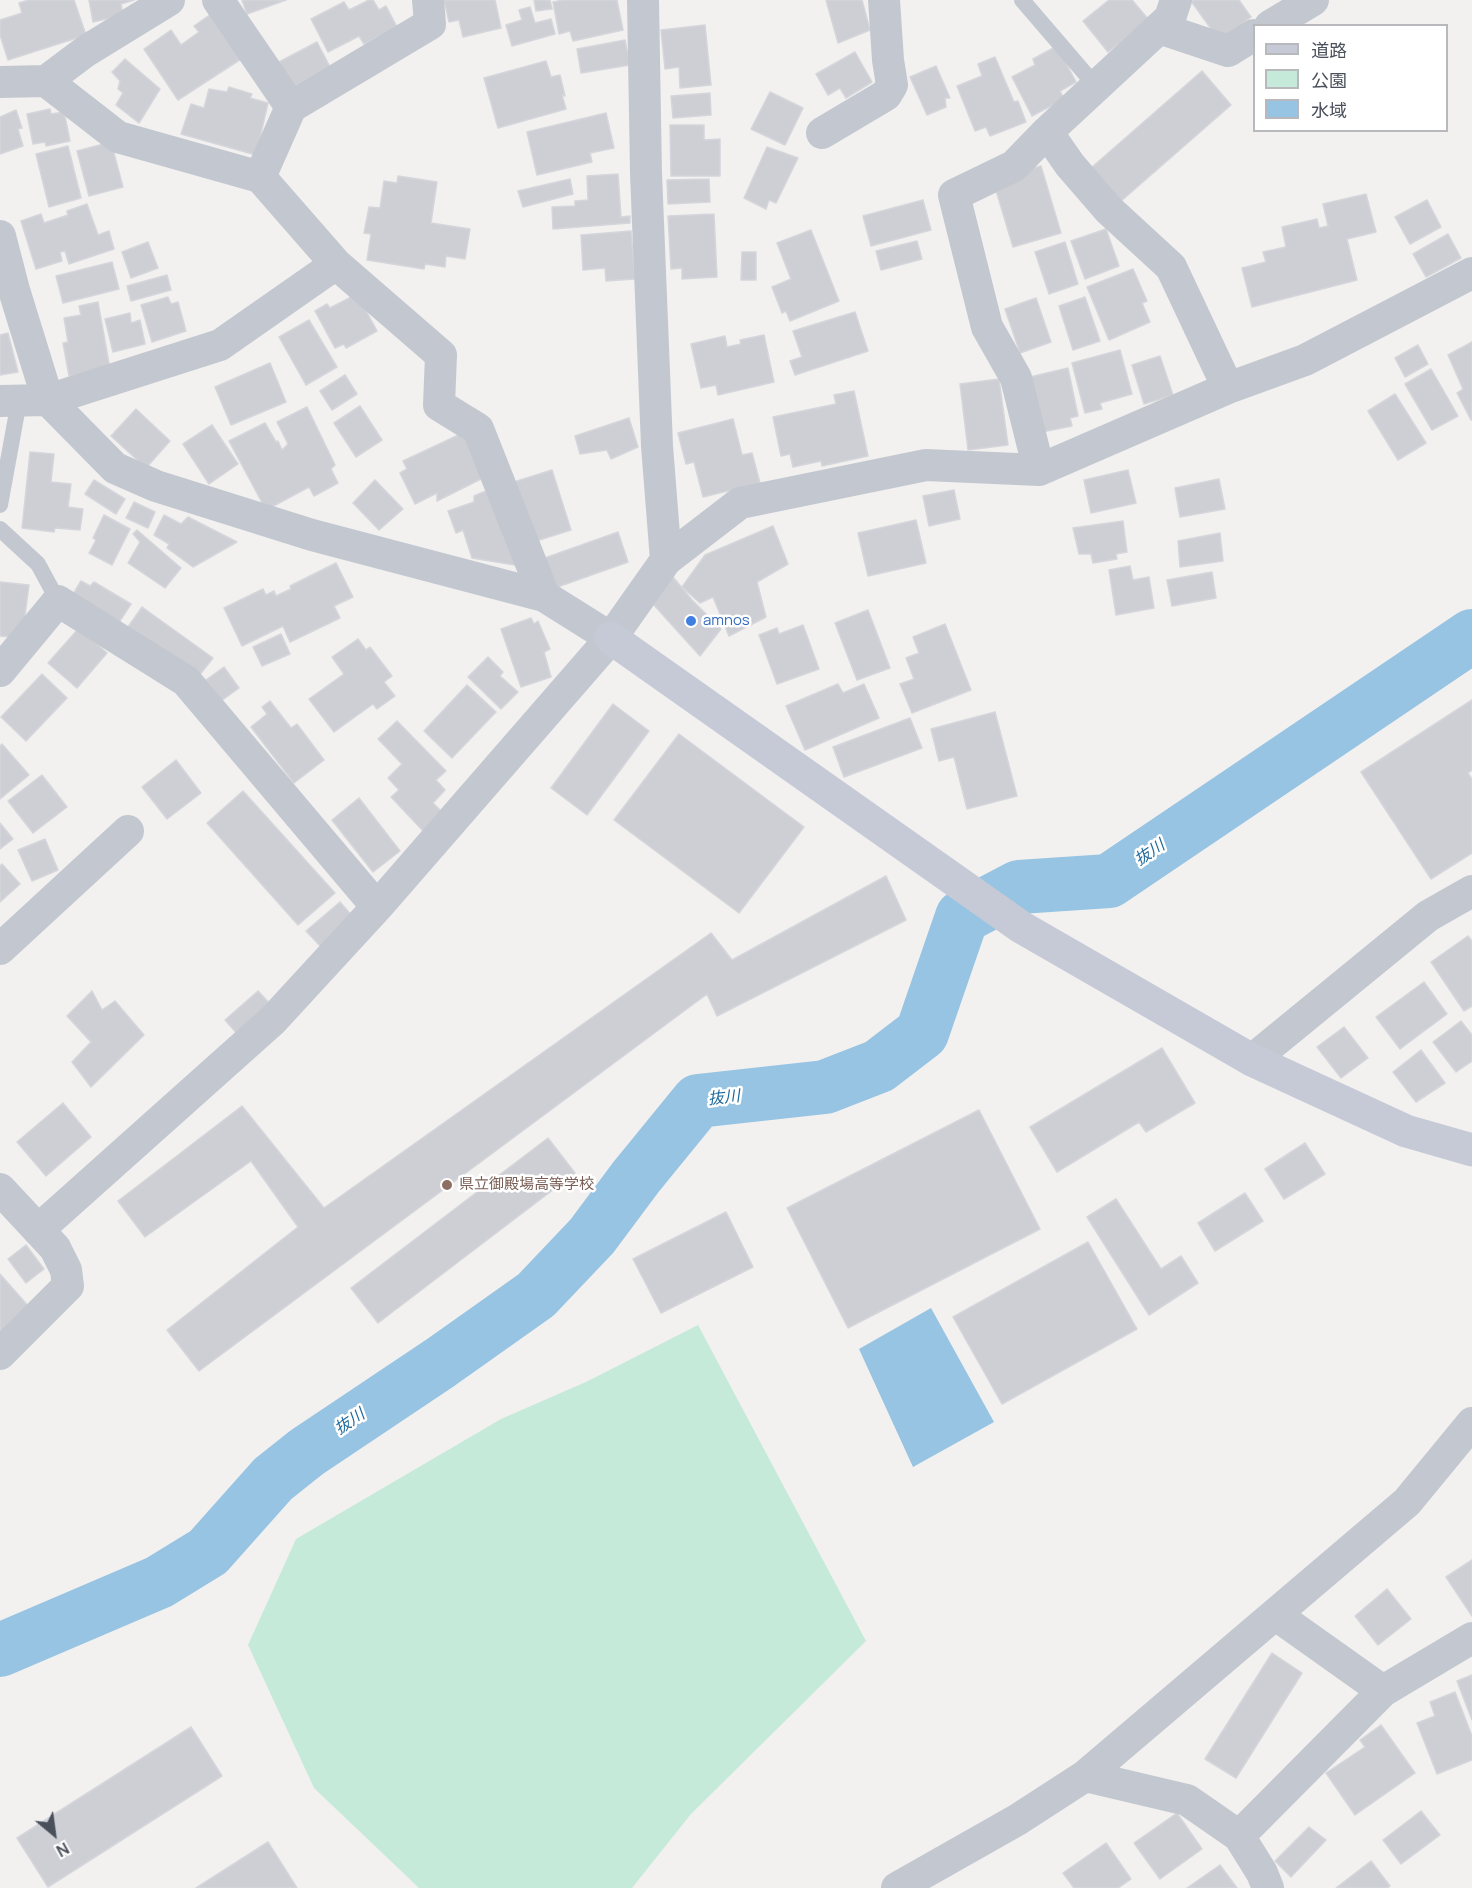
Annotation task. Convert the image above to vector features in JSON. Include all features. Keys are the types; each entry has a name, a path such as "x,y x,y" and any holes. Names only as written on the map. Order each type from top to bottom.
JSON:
{"street":[{"path":"0,82 46,81 86,51 169,0"},
{"path":"218,0 291,107"},
{"path":"260,177 291,107 430,24 429,0"},
{"path":"643,0 646,173 657,446 666,560"},
{"path":"822,133 886,95 892,85 884,0"},
{"path":"1039,470 1016,378 987,327 954,195 1014,166 1095,85 1170,18 1176,0"},
{"path":"1273,24 1313,0"},
{"path":"1159,28 1228,51 1253,36"},
{"path":"46,81 118,137 260,177 336,264 441,356 439,405 477,429 544,597"},
{"path":"1047,132 1070,165 1109,210 1171,267 1228,388"},
{"path":"0,236 14,290 22,401"},
{"path":"22,401 220,345 336,264"},
{"path":"38,1230 273,1020 377,906 611,638 666,560 740,503 926,465 1039,470 1228,388 1305,360 1472,273"},
{"path":"22,401 115,468 156,486 312,535 544,597 611,638 1021,927 1252,1060 1406,1131 1472,1150"},
{"path":"0,671 58,601 186,681 377,906"},
{"path":"0,949 128,831"},
{"path":"1252,1060 1428,916 1472,891"},
{"path":"0,1189 55,1248 66,1270 68,1287 0,1354"},
{"path":"897,1888 1017,1821 1085,1776 1407,1502 1472,1423"},
{"path":"1276,1615 1383,1691"},
{"path":"1239,1836 1383,1691 1472,1638"},
{"path":"1085,1776 1187,1800 1239,1836 1262,1873 1268,1888"}],"lane":[{"path":"1022,0 1095,85"},
{"path":"0,505 22,401"},
{"path":"0,529 38,564 58,601"}],"green space":[{"path":"698,1325 866,1641 691,1814 632,1888 419,1888 314,1788 248,1645 296,1539 501,1419 588,1381"}],"water":[{"path":"931,1308 994,1422 913,1467 859,1349"}],"building":[{"path":"29,0 74,0 86,35 8,60 0,35 0,20 22,13 19,3"},
{"path":"89,0 134,0 121,4 123,15 93,22"},
{"path":"242,0 286,0 247,14"},
{"path":"373,0 379,10 386,6 397,27 364,44 359,36 328,52 311,19 344,2 349,10"},
{"path":"444,0 495,0 501,28 463,37 459,20 449,22"},
{"path":"534,0 550,0 552,9 536,11"},
{"path":"617,0 623,30 573,41 570,31 559,34 553,2"},
{"path":"826,0 862,0 870,30 838,43"},
{"path":"1109,0 1132,0 1149,20 1108,52 1083,21"},
{"path":"1239,0 1251,17 1219,40 1191,1"},
{"path":"530,7 535,23 551,19 555,34 512,46 506,25 522,20 519,10"},
{"path":"211,14 241,59 178,100 144,49 171,30 181,45 199,32 194,26"},
{"path":"705,25 711,85 680,88 679,67 665,69 661,30"},
{"path":"625,40 630,65 581,73 577,49"},
{"path":"317,42 330,67 293,87 279,62"},
{"path":"1057,46 1076,82 1060,91 1064,99 1032,116 1012,77 1035,65 1033,59"},
{"path":"855,52 872,82 846,98 840,88 828,95 816,74"},
{"path":"995,57 1014,102 1018,101 1026,122 990,136 986,127 975,131 957,86 982,76 978,64"},
{"path":"125,59 160,89 139,123 116,105 123,93 118,89 120,81 112,72"},
{"path":"546,61 551,77 560,75 566,109 498,128 484,78"},
{"path":"936,66 950,98 945,98 946,107 927,115 910,77"},
{"path":"1202,71 1231,105 1120,202 1091,168"},
{"path":"229,87 252,94 250,98 268,103 256,155 181,134 191,104 204,108 209,89 227,92"},
{"path":"770,92 803,108 785,145 751,129"},
{"path":"710,93 711,115 673,118 671,96"},
{"path":"50,109 51,114 64,112 70,141 46,146 45,142 33,144 27,114"},
{"path":"16,110 22,128 18,129 23,146 0,154 0,117"},
{"path":"606,113 614,148 590,153 592,162 537,175 527,132"},
{"path":"670,125 704,125 704,140 720,139 720,176 671,176"},
{"path":"111,142 123,187 89,196 77,151"},
{"path":"68,146 81,198 49,207 36,154"},
{"path":"767,147 798,158 776,203 769,200 766,209 744,198"},
{"path":"1041,166 1061,233 1013,247 995,187 1014,174"},
{"path":"618,174 621,217 630,216 630,223 553,229 552,207 575,206 575,201 588,200 587,176"},
{"path":"398,176 437,182 431,223 470,229 465,259 446,256 445,267 425,264 424,269 367,260 371,234 364,233 369,207 380,208 384,181 397,183"},
{"path":"570,179 573,194 523,207 518,191"},
{"path":"709,179 710,202 668,204 667,180"},
{"path":"1366,194 1376,232 1347,239 1357,280 1252,307 1242,268 1266,262 1263,252 1286,247 1282,227 1317,219 1319,228 1328,226 1323,204"},
{"path":"923,200 931,230 871,246 863,216"},
{"path":"1427,200 1441,227 1410,244 1395,217"},
{"path":"87,204 98,235 109,231 114,249 69,264 65,251 60,252 62,261 36,269 21,221 41,214 44,223 68,215 67,211"},
{"path":"714,214 717,277 682,279 682,268 671,269 668,216"},
{"path":"1106,229 1119,266 1085,279 1071,241"},
{"path":"811,230 839,301 790,321 786,311 782,313 772,287 791,279 777,243"},
{"path":"631,231 635,279 606,281 605,268 583,270 581,235"},
{"path":"1448,234 1461,258 1426,277 1413,254"},
{"path":"917,241 922,259 881,270 876,251"},
{"path":"148,242 158,268 131,278 122,252"},
{"path":"1065,242 1078,284 1049,294 1035,252"},
{"path":"742,252 756,252 756,280 741,280"},
{"path":"112,262 119,289 63,303 56,276"},
{"path":"1133,269 1147,301 1142,303 1150,322 1109,340 1087,287"},
{"path":"167,275 171,290 131,301 127,286"},
{"path":"357,294 377,331 346,348 344,344 335,348 315,311 327,304 330,308"},
{"path":"168,297 171,304 178,302 186,331 152,342 141,305"},
{"path":"1085,297 1100,341 1073,350 1059,306"},
{"path":"1036,298 1051,342 1020,353 1005,309"},
{"path":"98,302 110,369 69,376 63,343 68,342 64,318 81,315 79,306"},
{"path":"855,312 868,351 795,375 790,361 802,357 793,331"},
{"path":"130,313 131,323 140,320 145,344 113,352 105,319"},
{"path":"309,320 337,367 306,385 279,337"},
{"path":"8,333 18,372 0,375 0,335"},
{"path":"764,335 774,382 718,395 716,385 701,388 691,344 725,336 727,347 741,344 740,340"},
{"path":"1472,342 1471,420 1457,393 1463,389 1448,355"},
{"path":"1418,345 1428,364 1405,377 1395,358"},
{"path":"1120,350 1132,394 1100,403 1102,409 1085,413 1072,363"},
{"path":"1160,356 1173,395 1144,404 1132,365"},
{"path":"270,363 286,402 231,425 215,387"},
{"path":"1068,368 1078,416 1070,418 1072,426 1042,432 1030,377"},
{"path":"1431,369 1458,416 1432,430 1405,384"},
{"path":"345,375 357,394 332,410 320,391"},
{"path":"999,379 1008,445 968,450 960,384"},
{"path":"854,391 868,456 822,466 821,461 793,467 790,454 781,456 773,417 836,404 834,395"},
{"path":"1395,394 1426,443 1398,460 1368,411"},
{"path":"360,406 382,440 356,457 334,423"},
{"path":"307,407 335,465 331,469 338,483 314,496 309,487 266,510 229,441 265,423 282,450 288,444 277,422"},
{"path":"136,409 170,441 146,468 111,436"},
{"path":"629,418 638,447 611,459 607,450 580,454 575,436"},
{"path":"733,419 742,455 752,453 760,483 703,497 694,462 686,464 678,433"},
{"path":"212,425 238,464 209,484 183,444"},
{"path":"467,431 489,475 437,501 437,493 415,504 400,473 407,469 403,461"},
{"path":"30,452 54,454 51,482 71,484 68,507 83,509 80,530 55,528 54,532 22,528"},
{"path":"552,470 571,530 533,542 514,482"},
{"path":"1128,470 1136,503 1091,513 1084,480"},
{"path":"1219,479 1225,509 1180,517 1175,488"},
{"path":"94,480 125,499 116,514 85,494"},
{"path":"375,480 403,509 379,530 353,503"},
{"path":"493,488 521,566 472,558 463,530 456,533 448,511 474,502 474,496"},
{"path":"954,490 960,519 929,526 923,496"},
{"path":"134,502 155,512 148,528 126,518"},
{"path":"104,515 130,529 112,565 89,553"},
{"path":"164,515 181,524 188,517 237,542 193,567 167,548 169,544 154,535"},
{"path":"916,520 926,563 868,576 858,533"},
{"path":"1123,521 1127,552 1116,554 1117,559 1093,563 1091,554 1079,554 1073,528"},
{"path":"773,526 788,564 757,582 766,617 729,636 713,597 700,603 682,587 705,555"},
{"path":"137,530 181,568 165,588 128,563 140,542 133,534"},
{"path":"618,532 628,562 552,589 542,559"},
{"path":"1220,533 1223,561 1180,567 1178,541"},
{"path":"336,563 353,597 334,606 340,618 290,642 283,626 242,646 224,608 263,589 266,595 274,591 276,596 291,589 290,586"},
{"path":"1130,566 1133,580 1149,577 1154,608 1116,615 1109,570"},
{"path":"1212,572 1216,598 1172,606 1167,580"},
{"name":"amnos","path":"673,577 721,629 700,656 652,603"},
{"path":"81,581 90,586 94,582 131,604 118,624 72,596"},
{"path":"0,582 29,585 22,638 0,636"},
{"path":"142,607 213,658 198,677 128,627"},
{"path":"868,610 890,668 857,680 835,623"},
{"path":"531,618 534,624 538,621 550,649 544,652 551,677 521,687 501,629"},
{"path":"945,624 971,690 912,713 900,684 914,679 906,658 919,653 913,637"},
{"path":"803,625 819,669 777,684 759,635 777,628 779,634"},
{"path":"79,628 107,653 77,688 48,663"},
{"path":"281,634 290,654 262,666 253,647"},
{"path":"358,639 366,650 370,647 392,676 384,682 395,696 377,709 373,704 334,732 309,699 344,674 332,657"},
{"path":"488,657 503,672 500,676 518,692 501,709 468,677"},
{"path":"224,667 239,688 221,701 206,680"},
{"path":"42,674 67,698 26,741 1,717"},
{"path":"838,684 843,693 864,684 879,718 805,750 786,706"},
{"path":"467,685 496,712 452,758 424,731"},
{"path":"1472,700 1472,770 1468,773 1472,779 1472,853 1431,879 1361,772"},
{"path":"270,701 291,728 297,724 324,760 294,783 251,727 267,714 262,707"},
{"path":"613,704 649,731 587,815 551,788"},
{"path":"995,712 1017,796 967,809 954,757 939,761 931,729"},
{"path":"910,718 922,748 844,777 833,747"},
{"path":"397,721 446,771 436,780 445,790 433,803 444,814 425,833 391,797 399,790 388,778 402,764 378,739"},
{"path":"679,734 804,827 739,913 614,820"},
{"path":"2,744 29,775 0,799 0,746"},
{"path":"176,760 201,793 167,819 142,787"},
{"path":"42,775 67,807 33,833 8,801"},
{"path":"243,791 335,893 298,925 207,823"},
{"path":"359,798 400,851 373,872 332,820"},
{"path":"0,823 13,839 0,849"},
{"path":"45,839 58,870 32,881 18,850"},
{"path":"2,864 20,884 0,902 0,866"},
{"path":"886,876 906,920 717,1016 707,994 199,1371 167,1330 298,1227 251,1161 145,1237 118,1201 242,1106 324,1208 711,933 732,960"},
{"path":"340,902 354,918 321,947 306,931"},
{"path":"1468,936 1472,941 1472,1006 1464,1011 1431,962"},
{"path":"1424,982 1447,1014 1400,1049 1376,1017"},
{"path":"92,991 102,1010 115,1001 144,1035 91,1087 72,1062 91,1042 67,1016"},
{"path":"258,991 273,1007 240,1037 225,1020"},
{"path":"1461,1021 1472,1035 1472,1061 1456,1072 1433,1042"},
{"path":"1344,1027 1368,1058 1341,1078 1317,1047"},
{"path":"1162,1048 1195,1103 1146,1132 1139,1122 1057,1172 1030,1127"},
{"path":"1421,1050 1445,1083 1416,1102 1393,1072"},
{"path":"63,1103 91,1137 46,1176 17,1142"},
{"path":"979,1110 1040,1229 848,1328 787,1208"},
{"path":"548,1138 575,1173 378,1323 351,1288"},
{"path":"1305,1143 1325,1174 1284,1199 1265,1169"},
{"path":"1245,1193 1263,1221 1215,1251 1198,1223"},
{"path":"1116,1199 1161,1269 1181,1256 1198,1283 1149,1315 1087,1217"},
{"path":"726,1212 753,1267 661,1313 633,1259"},
{"path":"1088,1242 1137,1329 1002,1404 953,1317"},
{"path":"26,1245 44,1269 26,1283 8,1259"},
{"path":"0,1274 30,1308 0,1334"},
{"path":"1472,1560 1472,1616 1446,1577"},
{"path":"1387,1589 1411,1619 1378,1645 1355,1616"},
{"path":"1272,1653 1302,1673 1236,1778 1205,1759"},
{"path":"1472,1675 1472,1720 1457,1681"},
{"path":"1455,1692 1472,1736 1472,1760 1437,1774 1417,1723 1435,1716 1430,1702"},
{"path":"1381,1725 1415,1773 1355,1815 1326,1773 1365,1747 1360,1740"},
{"path":"191,1727 222,1776 48,1887 17,1838"},
{"path":"1421,1811 1440,1835 1401,1864 1383,1840"},
{"path":"1177,1813 1202,1849 1160,1879 1134,1843"},
{"path":"1309,1827 1326,1840 1291,1877 1275,1861"},
{"path":"268,1842 297,1888 196,1888"},
{"path":"1106,1843 1131,1879 1118,1888 1074,1888 1063,1873"},
{"path":"1371,1861 1390,1886 1387,1888 1336,1888"},
{"path":"1220,1865 1237,1888 1187,1888"}],"waterway":[{"name":"抜川","path":"0,1650 159,1582 208,1552 273,1479 307,1452 440,1363 536,1295 592,1236 636,1177 698,1101 825,1087 879,1066 922,1033 962,917 1019,887 1109,881 1472,636"}],"place":[{"name":"amnos","path":"691,621"},
{"name":"県立御殿場高等学校","path":"447,1185"}]}
